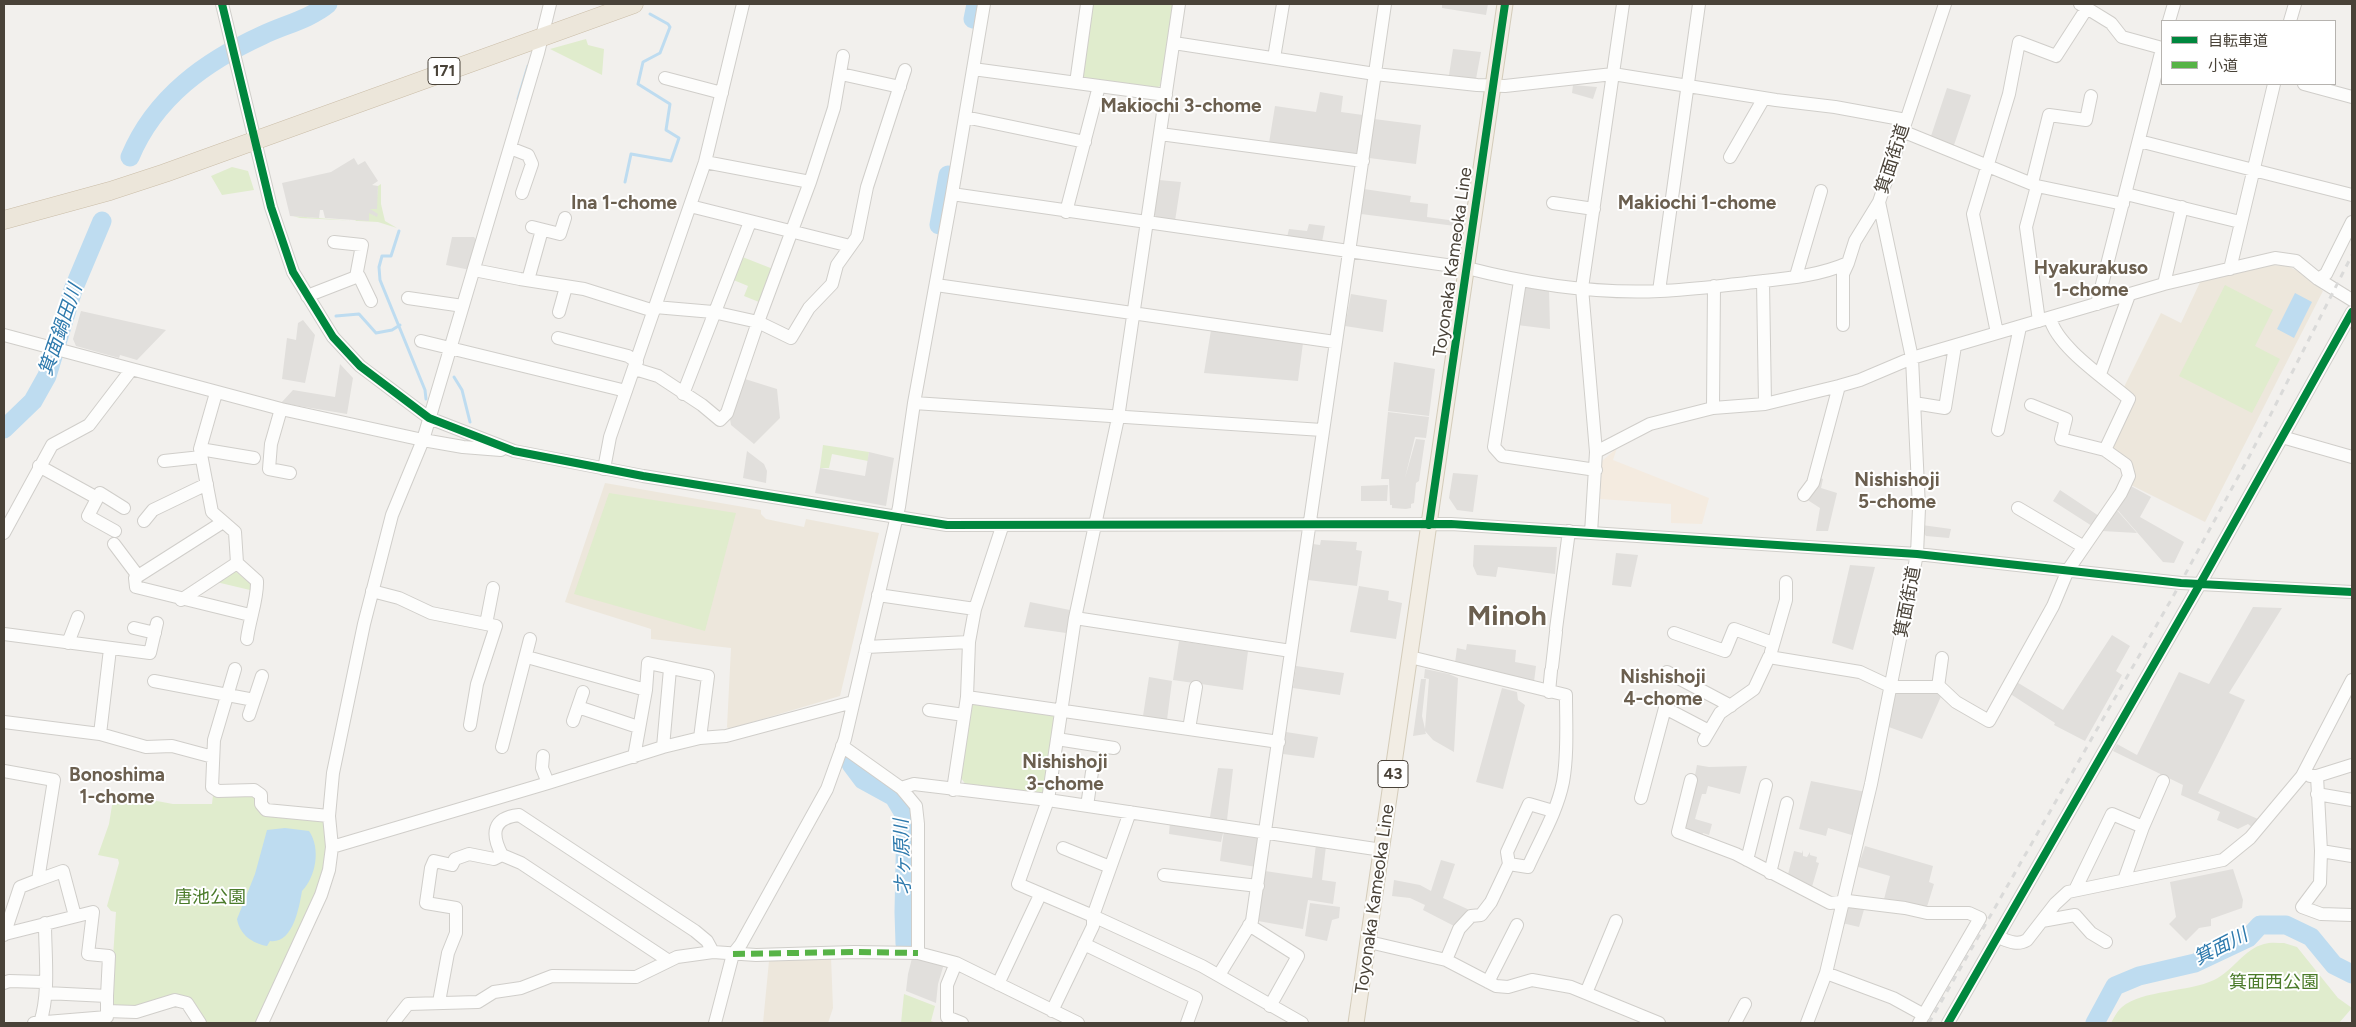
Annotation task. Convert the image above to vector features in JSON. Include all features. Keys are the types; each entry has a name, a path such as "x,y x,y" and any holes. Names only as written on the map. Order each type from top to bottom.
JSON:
{"highway":[{"name":"171","path":"4,220 119,188 634,4"}],"main road":[{"name":"Toyonaka Kameoka Line","path":"1356,1023 1505,4"}],"street":[{"path":"222,4 271,207 293,272 333,337 360,366 429,418 514,451"},
{"path":"262,1023 320,895 329,870 332,847 329,816 333,773 372,591 392,515 423,440 510,148 550,4"},
{"path":"604,469 610,437 705,162 743,4"},
{"path":"717,1021 733,954 741,944 827,789 842,746 897,519 914,403 984,4"},
{"path":"1076,83 1087,4"},
{"path":"1179,4 1118,418 1075,618 1048,800 1018,884 1093,916 1219,975 1302,1023"},
{"path":"1274,58 1283,4"},
{"path":"1219,975 1252,921 1258,886 1322,430 1350,253 1385,4"},
{"path":"1591,533 1596,452 1582,288 1623,4"},
{"path":"1659,291 1699,4"},
{"name":"箕面街道","path":"1807,1023 1826,973 1843,903 1892,687 1917,554 1919,508 1912,358 1880,202 1945,4"},
{"path":"2169,20 2174,4"},
{"path":"2290,20 2295,4"},
{"path":"1997,333 1973,214 2009,94 2019,42 2056,56 2083,6 2111,22 2122,37 2161,49"},
{"path":"1174,43 1375,74 1493,85 1613,74 1764,98 1835,107 1904,125 1988,166 2034,184 2182,208 2240,222"},
{"path":"2097,304 2161,53"},
{"path":"558,338 628,356 636,366 658,376 702,405 720,420 727,413 758,322 794,231 834,108 843,56"},
{"path":"972,69 1166,95"},
{"path":"474,270 584,289 655,309 713,312 758,322 791,338 809,308 832,284 837,265 858,237 866,187 905,70"},
{"path":"841,74 900,87"},
{"path":"665,78 722,92"},
{"path":"2230,269 2274,85"},
{"path":"2308,85 2352,97"},
{"path":"1066,212 1100,86"},
{"path":"2090,96 2086,120 2049,115 2026,227 2044,319 2079,356 2130,398 2105,450"},
{"path":"1730,157 1764,98"},
{"path":"965,117 1085,142"},
{"path":"1160,134 1362,161"},
{"path":"2139,141 2254,172 2352,195"},
{"path":"510,148 528,155 532,164 522,194"},
{"path":"705,162 810,182"},
{"path":"1796,276 1821,191"},
{"path":"952,194 1350,253 1467,268 1520,281 1582,288 1659,291 1714,286 1828,271 1848,263"},
{"path":"1843,325 1843,274 1855,241 1880,202"},
{"path":"1552,203 1594,209"},
{"path":"690,206 850,246"},
{"path":"2164,284 2182,208"},
{"path":"528,280 537,228 560,234 565,218"},
{"path":"683,394 713,312 750,222"},
{"path":"2318,280 2326,274 2352,222"},
{"path":"334,242 362,243 361,276 371,297"},
{"path":"1596,452 1650,424 1713,408 1764,404 1839,386 1860,380 1912,358 2044,319 2164,284 2274,258 2296,261 2318,280 2352,300"},
{"path":"307,296 361,276"},
{"path":"1520,281 1494,447 1502,456 1596,470"},
{"path":"1763,281 1764,404"},
{"path":"936,285 1335,342"},
{"path":"1713,408 1714,286"},
{"path":"559,312 566,287"},
{"path":"2100,374 2129,295"},
{"path":"408,298 463,306"},
{"path":"1949,1022 2200,584 2352,312"},
{"path":"1998,430 2020,327"},
{"path":"4,335 216,393 423,440 463,447 514,451 604,469 897,519 947,525 1002,527 1429,525 1569,531 1917,554 2200,584 2352,592"},
{"path":"421,341 626,392"},
{"path":"1914,403 1946,408 1955,346"},
{"path":"4,533 38,466 52,445 89,425 131,370"},
{"path":"1804,495 1812,483 1818,467 1839,386"},
{"path":"216,393 200,453 208,484 212,512 235,532 238,563 257,581 258,592 250,615 246,639"},
{"path":"914,403 1322,430"},
{"path":"1769,656 1860,672 1892,687 1938,687 1956,702 1989,721 2053,606 2068,570 2121,493 2129,476 2126,466 2105,450 2061,440 2066,419 2031,405"},
{"path":"281,409 271,444 269,469 290,473"},
{"path":"2282,437 2352,457"},
{"path":"164,461 200,453 254,458"},
{"path":"38,466 97,498"},
{"path":"144,521 149,506 208,484"},
{"path":"114,531 88,516 100,493 124,508"},
{"path":"2018,508 2084,547"},
{"path":"223,522 134,578 136,587 181,600 250,615"},
{"path":"953,790 967,697 969,642 975,609 1002,527"},
{"path":"1548,692 1569,531"},
{"path":"114,544 138,576"},
{"path":"181,600 238,563"},
{"path":"1641,798 1665,708 1707,736 1720,713 1754,689 1773,644 1786,600 1786,582"},
{"path":"486,624 493,588"},
{"path":"372,591 399,598 431,613 496,626 477,684 470,724"},
{"path":"878,595 975,609"},
{"path":"68,643 78,617"},
{"path":"1075,618 1292,651"},
{"path":"4,634 150,653 156,628 134,628"},
{"path":"1674,633 1725,651 1734,629 1773,644"},
{"path":"502,747 527,657 530,639"},
{"path":"866,646 969,642"},
{"path":"100,734 110,649"},
{"path":"527,657 646,690"},
{"path":"1410,657 1548,692 1566,694 1567,749 1563,783 1528,868 1509,864"},
{"path":"1938,687 1942,658"},
{"path":"634,757 646,690 648,663 708,676 700,738"},
{"path":"235,669 214,740 212,787 218,791 254,790 261,795 261,804 266,810 329,816"},
{"path":"663,747 670,669"},
{"path":"1667,672 1731,706"},
{"path":"249,715 262,676"},
{"path":"1998,937 2012,943 2023,943 2055,904 2068,892 2223,860 2229,856 2250,838 2302,776 2352,680"},
{"path":"154,681 254,700"},
{"path":"1189,729 1196,687"},
{"path":"573,722 583,692"},
{"path":"967,697 1062,709 1279,742"},
{"path":"332,847 548,784 663,747 700,738 726,736 853,702"},
{"path":"578,707 638,727"},
{"path":"929,710 964,715"},
{"path":"4,722 100,734 146,747 172,746 214,757"},
{"path":"1057,739 1114,748"},
{"path":"842,746 901,788 916,806 918,824 918,953"},
{"path":"543,756 542,768 548,784"},
{"path":"2302,776 2317,776 2352,765"},
{"path":"4,771 54,780 38,880"},
{"path":"1087,806 1092,772"},
{"path":"2317,776 2321,851 2320,883 2302,907 2321,914 2352,915"},
{"path":"1691,780 1678,832 1736,854 1830,903 1848,901 1886,905 1928,913 1958,912 1980,918 1921,1019 1893,998 1826,973"},
{"path":"2124,880 2142,827 2163,781"},
{"path":"901,788 914,784 1048,800 1382,850"},
{"path":"1747,860 1766,785"},
{"path":"2317,794 2352,800"},
{"path":"1770,873 1787,803"},
{"path":"1446,960 1459,928 1472,916 1481,915 1491,902 1509,864 1507,852 1529,804 1553,811"},
{"path":"1052,1011 1092,926 1093,916 1130,812"},
{"path":"2074,890 2112,814 2142,827"},
{"path":"669,961 521,862 502,855 496,843 495,830 500,820 506,816 519,815 695,931 706,941 713,952"},
{"path":"1063,848 1110,867"},
{"path":"2321,851 2352,856"},
{"path":"439,1002 448,953 456,933 456,908 426,903 431,868 434,861 452,866 455,859 469,854 494,859 502,855"},
{"path":"4,934 20,887 63,871 75,916"},
{"path":"1164,875 1258,886"},
{"path":"998,984 1040,895"},
{"path":"4,934 45,922 93,912 88,954 109,956 107,1017 38,1023 45,987 45,922"},
{"path":"2042,921 2075,914 2092,933 2106,942"},
{"path":"1586,993 1616,921"},
{"path":"1488,982 1516,924"},
{"path":"1250,925 1298,956 1270,1006"},
{"path":"1369,942 1446,960 1496,986 1508,987 1532,980 1548,982 1586,993 1654,1022"},
{"path":"1084,944 1196,998 1187,1023"},
{"path":"393,1023 408,1004 478,1002 494,992 521,988 552,976 636,977 677,957 713,952 733,954 918,953 956,963 1078,1023"},
{"path":"956,963 947,985 947,1017 962,1023"},
{"path":"4,983 9,981 108,996"},
{"path":"107,1011 134,1018 175,1000 187,1003 200,1023"},
{"path":"1735,1023 1745,1004"}],"shaded area":[{"path":"1442,4 1488,4 1486,15 1442,8"},
{"path":"1453,49 1481,52 1476,79 1449,75"},
{"path":"1573,85 1597,87 1593,99 1572,93"},
{"path":"1947,88 1971,95 1953,148 1930,139"},
{"path":"1320,92 1343,96 1341,112 1363,115 1357,153 1354,156 1269,143 1275,106 1316,112"},
{"path":"1374,119 1421,125 1416,164 1369,158"},
{"path":"354,158 358,165 365,161 378,181 372,185 378,186 377,209 370,209 378,214 377,217 369,213 369,221 325,218 323,210 320,210 319,218 290,216 282,183 331,172"},
{"path":"1159,180 1181,182 1175,221 1158,219 1154,214"},
{"path":"1364,189 1411,196 1410,202 1428,204 1427,217 1456,221 1455,226 1361,214"},
{"path":"1309,224 1325,226 1322,242 1287,237 1289,229 1307,231"},
{"path":"452,237 474,237 479,243 470,270 446,265"},
{"path":"2269,265 2288,266 2303,274 2323,291 2205,522 2131,485 2111,449 2135,397 2123,389 2161,313 2181,323 2202,278"},
{"path":"1528,285 1549,289 1550,329 1517,325 1523,290"},
{"path":"1351,294 1387,300 1383,332 1345,326"},
{"path":"81,311 166,330 137,360 120,355 119,358 76,346 73,339"},
{"path":"303,320 315,335 305,383 282,379 287,338 296,340 298,323"},
{"path":"1211,330 1303,343 1298,381 1204,373"},
{"path":"1394,362 1435,369 1429,416 1388,411"},
{"path":"340,364 353,378 347,414 281,403 293,390 335,397"},
{"path":"745,379 777,389 780,418 754,444 731,425 730,419"},
{"path":"1388,412 1429,417 1426,438 1415,437 1405,478 1416,439 1425,440 1419,481 1416,483 1414,503 1411,504 1411,508 1392,508 1392,505 1390,505 1389,479 1381,479"},
{"path":"1617,448 1613,460 1709,498 1702,524 1671,523 1671,504 1600,499 1602,461"},
{"path":"747,451 764,464 767,471 766,483 743,478"},
{"path":"869,452 894,458 886,506 815,493 820,468 865,476"},
{"path":"1453,473 1478,475 1473,512 1457,510 1449,498"},
{"path":"1818,477 1823,479 1821,488 1837,493 1828,531 1816,531 1820,508 1806,499"},
{"path":"605,483 761,510 761,514 766,519 804,527 806,519 879,533 840,696 729,729 727,727 731,648 651,639 651,629 565,602"},
{"path":"1388,485 1387,501 1361,501 1361,486"},
{"path":"2129,485 2151,497 2140,517 2184,542 2174,563 2163,562 2115,507"},
{"path":"2060,490 2099,516 2092,526 2053,501"},
{"path":"2115,508 2137,533 2102,531"},
{"path":"1922,525 1951,529 1949,538 1926,536 1922,531"},
{"path":"1321,540 1357,542 1356,550 1362,551 1357,586 1308,580 1313,544 1320,545"},
{"path":"1474,545 1557,547 1555,574 1498,567 1496,577 1477,575 1473,566"},
{"path":"1616,553 1638,555 1631,587 1612,585"},
{"path":"1850,565 1875,567 1853,650 1832,643"},
{"path":"1359,586 1389,591 1388,600 1402,603 1396,639 1350,632"},
{"path":"1030,602 1070,610 1066,633 1024,627"},
{"path":"2253,607 2282,608 2229,693 2245,700 2198,793 2258,819 2253,828 2248,824 2238,829 2217,820 2220,812 2181,795 2183,785 2113,751 2117,744 2137,755 2179,672 2209,684"},
{"path":"2112,635 2130,646 2116,671 2122,675 2085,741 2054,725 2055,723 2012,695 2007,696 2015,681 2063,710"},
{"path":"1179,641 1248,651 1243,690 1173,680"},
{"path":"1467,644 1516,650 1515,662 1536,666 1534,682 1455,663 1457,648 1466,650"},
{"path":"1296,666 1344,673 1340,695 1293,688"},
{"path":"1425,669 1458,678 1454,752 1433,740 1425,731 1426,734 1413,736 1421,679 1426,679 1422,716 1425,729 1429,679 1424,678"},
{"path":"1149,677 1172,681 1167,720 1143,716"},
{"path":"1502,688 1517,692 1518,700 1525,705 1503,789 1476,782"},
{"path":"1894,689 1943,692 1922,739 1886,726"},
{"path":"1286,732 1318,737 1314,758 1283,754"},
{"path":"1697,765 1709,767 1747,766 1740,794 1708,786 1706,794 1702,794 1695,819 1712,824 1709,835 1703,833 1701,837 1688,831 1685,827"},
{"path":"1218,768 1233,769 1227,820 1210,817"},
{"path":"1811,781 1866,792 1855,836 1828,828 1826,836 1799,829"},
{"path":"1170,822 1224,829 1221,842 1169,834"},
{"path":"1224,830 1260,838 1256,867 1220,861"},
{"path":"1316,844 1326,846 1322,880 1336,882 1333,904 1308,900 1303,929 1258,921 1265,871 1312,878"},
{"path":"1865,846 1933,866 1929,882 1934,884 1926,910 1883,903 1890,876 1855,866 1857,860 1860,861"},
{"path":"1803,850 1803,856 1807,857 1810,852 1810,855 1817,857 1816,862 1819,863 1811,890 1787,878 1794,851 1802,853"},
{"path":"1441,860 1455,864 1443,898 1474,912 1456,927 1423,910 1425,905 1410,898 1392,896 1394,880 1420,885 1431,891"},
{"path":"2233,869 2243,900 2242,908 2211,919 2211,926 2199,928 2186,941 2169,924 2176,917 2170,882"},
{"path":"1310,903 1340,907 1339,918 1332,920 1327,941 1305,936"},
{"path":"1846,904 1865,906 1859,927 1842,923"},
{"path":"831,957 833,1008 828,1023 763,1023 769,961"},
{"path":"912,958 944,964 938,984 936,1003 906,991"}],"green space":[{"path":"1092,4 1174,4 1160,86 1156,88 1083,79 1081,74"},
{"path":"586,39 588,45 604,49 602,75 550,49"},
{"path":"232,167 248,171 254,190 222,195 211,176"},
{"path":"381,184 381,204 385,221 397,228 378,222 355,221 369,212 376,216 369,209 376,209 378,186"},
{"path":"293,216 349,221 300,218"},
{"path":"740,256 773,269 759,302 744,296 748,286 731,279"},
{"path":"2225,285 2273,310 2255,346 2280,359 2252,413 2179,376"},
{"path":"823,445 869,452 868,461 832,454 829,468 820,468"},
{"path":"609,493 736,513 705,631 574,594"},
{"path":"234,570 251,584 250,590 212,581"},
{"path":"973,703 1050,713 1055,717 1043,792 1039,794 966,785 961,778 969,707"},
{"name":"唐池公園","path":"253,792 256,802 324,822 328,847 321,884 258,1023 207,1023 193,1004 145,1005 115,1009 110,1002 116,912 111,911 107,906 119,863 118,859 98,855 109,824 114,793 173,804 212,804 213,795"},
{"name":"箕面西公園","path":"2284,943 2297,947 2338,998 2352,1008 2339,1023 2111,1023 2120,1009 2131,1001 2153,994 2204,984 2221,976 2250,950 2264,944"},
{"path":"904,994 935,1006 931,1021 936,1023 901,1023"}],"water":[{"path":"2295,293 2312,302 2294,338 2277,329"},
{"path":"285,828 309,831 315,846 314,870 302,891 294,924 284,937 270,941 267,946 256,943 244,934 237,919 255,874 267,830"}],"waterway":[{"name":"箕面鍋田川","path":"130,157 153,116 168,99 202,69 242,45 305,18 328,4"},
{"name":"才ヶ原川","path":"973,19 976,4"},
{"path":"625,182 631,154 671,161 679,138 666,130 670,104 638,84 643,62 660,53 670,27 650,14"},
{"path":"518,99 528,66"},
{"name":"才ヶ原川","path":"939,225 948,175"},
{"name":"箕面鍋田川","path":"4,429 33,401 47,376 73,290 102,221"},
{"path":"399,231 391,256 382,256 379,267 380,280 425,390 426,399"},
{"path":"336,316 359,314 376,333 392,330 400,325"},
{"path":"454,377 462,390 470,422"},
{"name":"才ヶ原川","path":"851,764 863,780 894,797 906,817 905,944"},
{"name":"箕面川","path":"2095,1023 2115,986 2139,976 2195,963 2248,938 2260,925 2286,925 2311,937 2334,965 2352,974"}],"railway":[{"path":"1929,1023 2175,593 2249,457 2352,255"}],"marked path":[{"path":"733,954 918,953"}],"cycle path":[{"path":"222,4 271,207 293,272 333,337 360,366 429,418 514,451 643,476 947,525 1451,524 1917,554 2181,583 2352,592"},
{"path":"1429,525 1505,4"},
{"path":"1948,1023 2200,584 2352,312"}],"district":[{"name":"Makiochi 3-chome","path":"1181,106"},
{"name":"Ina 1-chome","path":"624,203"},
{"name":"Makiochi 1-chome","path":"1697,203"},
{"name":"Hyakurakuso 1-chome","path":"2091,279"},
{"name":"Nishishoji 5-chome","path":"1897,491"},
{"name":"Minoh","path":"1507,617"},
{"name":"Nishishoji 4-chome","path":"1663,688"},
{"name":"Nishishoji 3-chome","path":"1065,773"},
{"name":"Bonoshima 1-chome","path":"117,786"}]}
